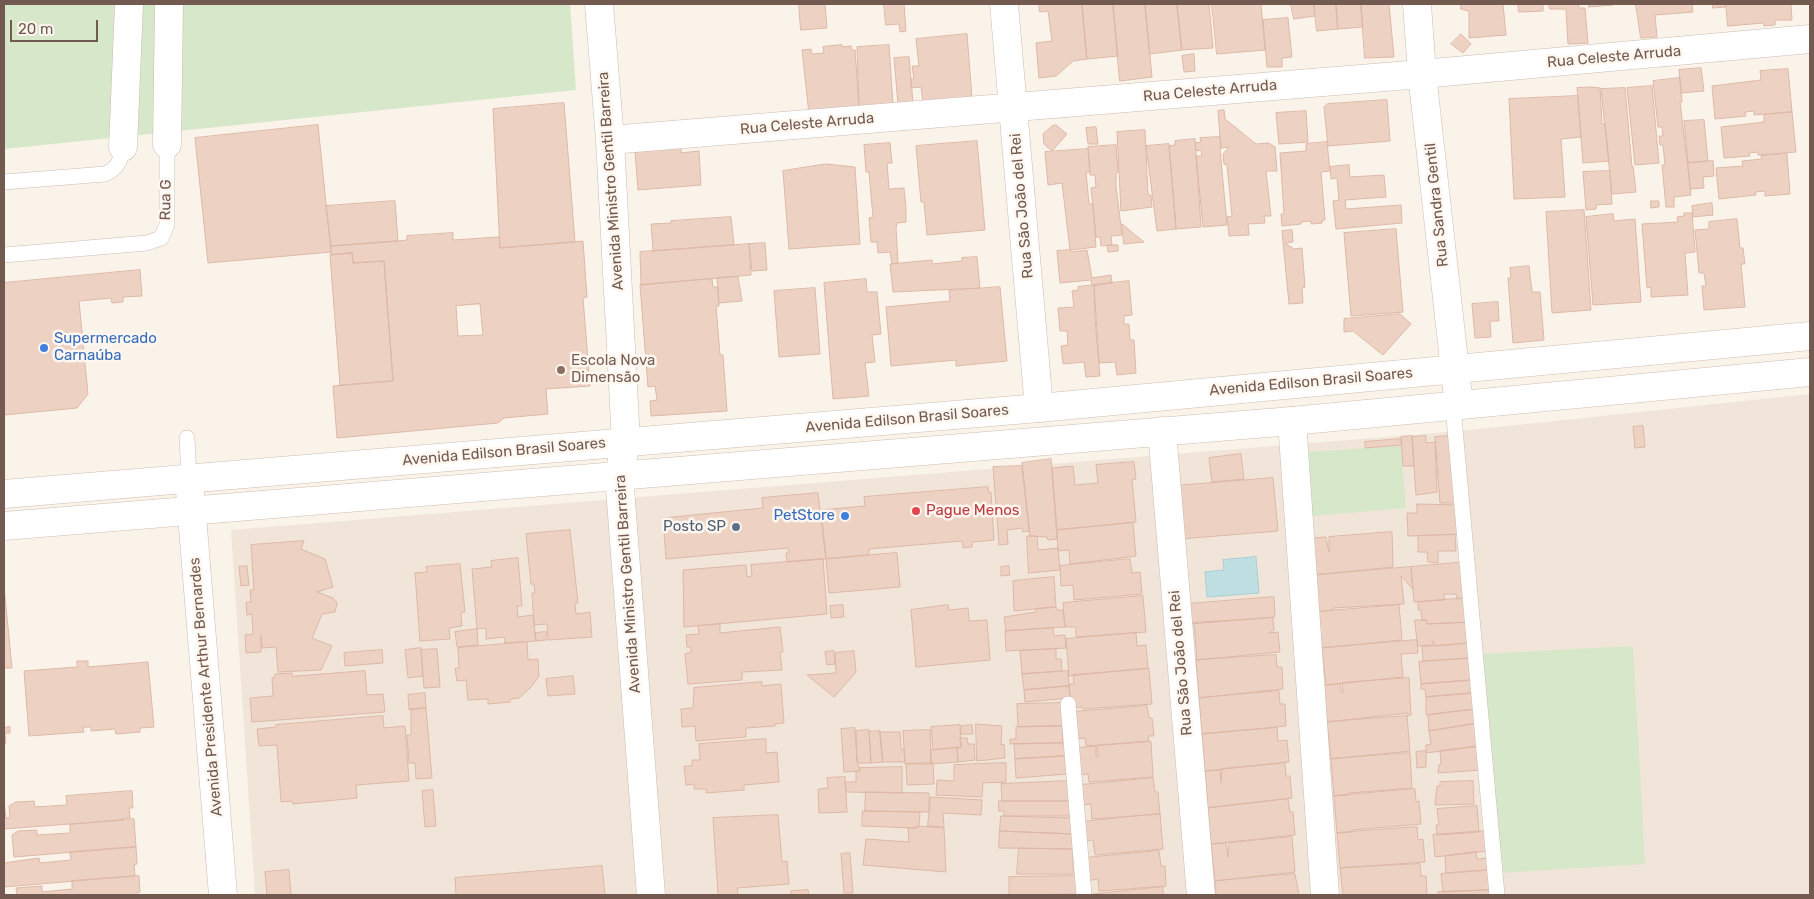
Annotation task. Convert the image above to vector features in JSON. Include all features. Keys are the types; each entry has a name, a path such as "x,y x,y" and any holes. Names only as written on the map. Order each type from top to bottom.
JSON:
{"street":[{"path":"123,147 129,4"},
{"name":"Rua G","path":"166,144 169,4"},
{"name":"Avenida Ministro Gentil Barreira","path":"599,4 610,140 626,442 619,475 651,895"},
{"name":"Rua São João del Rei","path":"1004,4 1039,408"},
{"name":"Rua Sandra Gentil","path":"1417,4 1422,74 1455,368 1456,406"},
{"name":"Rua Celeste Arruda","path":"610,140 1422,74 1810,39"},
{"path":"124,114 166,114"},
{"name":"Avenida Edilson Brasil Soares","path":"4,494 1039,408 1810,336"},
{"name":"Avenida Edilson Brasil Soares","path":"4,526 1292,421 1810,372"},
{"path":"1292,421 1326,895"},
{"name":"Rua São João del Rei","path":"1162,431 1201,895"},
{"name":"Avenida Presidente Arthur Bernardes","path":"190,479 223,895"}],"lane":[{"name":"Rua G","path":"4,255 148,243 161,238 167,225 166,144"},
{"path":"4,182 104,174 116,169 123,147"},
{"path":"1456,406 1496,895"},
{"path":"186,438 190,479"},
{"path":"1068,704 1084,895"}],"shaded area":[{"path":"1810,394 1810,895 255,895 231,530 1460,431"}],"green space":[{"path":"4,4 570,4 576,90 4,149"},
{"path":"1401,446 1406,508 1312,516 1307,452"},
{"path":"1633,646 1645,864 1500,873 1481,654"}],"water":[{"path":"1256,557 1259,593 1207,597 1205,572 1224,570 1223,560"}],"building":[{"path":"799,4 825,4 827,28 801,30"},
{"path":"884,4 904,4 906,31 900,32 899,24 886,25"},
{"path":"1039,4 1082,4 1087,59 1073,61 1056,76 1039,78 1036,43 1052,41 1048,11 1040,12"},
{"path":"1082,4 1113,4 1118,56 1087,59"},
{"path":"1113,4 1145,4 1152,77 1120,81"},
{"path":"1145,4 1177,4 1182,50 1150,54"},
{"path":"1177,4 1209,4 1213,48 1182,50"},
{"path":"1212,4 1261,4 1265,50 1217,54"},
{"path":"1291,4 1314,4 1315,16 1294,19"},
{"path":"1314,4 1336,4 1338,29 1317,31"},
{"path":"1336,4 1361,4 1363,27 1338,29"},
{"path":"1361,4 1389,4 1394,57 1365,58"},
{"path":"1461,4 1503,4 1506,35 1469,38 1469,11 1461,9"},
{"path":"1518,4 1543,4 1543,11 1519,12"},
{"path":"1549,4 1578,4 1579,8 1585,8 1588,43 1568,44 1566,9 1550,9"},
{"path":"1589,4 1613,4 1613,5 1589,7"},
{"path":"1636,4 1692,4 1693,12 1655,15 1657,37 1641,38"},
{"path":"1713,4 1726,4 1726,7 1713,8"},
{"path":"1726,4 1791,4 1792,20 1775,20 1775,25 1764,26 1763,23 1728,26"},
{"path":"1288,18 1292,57 1282,58 1282,67 1267,67 1263,20"},
{"path":"967,34 972,98 923,102 921,87 911,88 911,79 914,79 912,66 919,66 916,39"},
{"path":"1461,34 1471,44 1463,53 1451,44"},
{"path":"842,45 842,47 851,46 852,50 855,50 859,109 809,114 802,50 811,49 812,54 824,53 823,47"},
{"path":"889,45 893,104 859,107 857,47"},
{"path":"1194,54 1195,71 1184,72 1182,56"},
{"path":"909,57 913,103 898,104 894,58"},
{"path":"1701,68 1704,91 1681,93 1679,70"},
{"path":"1788,69 1792,112 1754,115 1754,111 1745,112 1746,116 1715,119 1712,86 1761,80 1760,71"},
{"path":"1680,78 1682,102 1680,102 1691,195 1674,197 1674,207 1666,207 1662,165 1665,165 1663,145 1660,145 1659,136 1663,136 1662,127 1658,127 1653,81"},
{"path":"1652,86 1659,163 1635,165 1627,88"},
{"path":"1577,88 1600,88 1602,124 1605,124 1609,161 1583,163"},
{"path":"1625,88 1636,192 1612,194 1601,89"},
{"path":"1578,96 1581,137 1561,139 1565,197 1514,199 1509,99"},
{"path":"1387,100 1390,141 1328,146 1324,107 1327,104"},
{"path":"564,103 575,242 500,248 493,109"},
{"path":"1224,110 1225,119 1256,144 1269,143 1275,147 1277,171 1266,171 1271,216 1264,216 1265,223 1248,224 1249,235 1229,236 1227,217 1232,216 1227,165 1224,164 1223,154 1229,147 1221,148 1218,111"},
{"path":"1306,111 1308,142 1279,144 1276,113"},
{"path":"1792,112 1796,152 1758,155 1758,152 1749,153 1750,156 1724,158 1721,127 1764,122 1764,115"},
{"path":"1704,120 1708,161 1688,163 1684,121"},
{"path":"318,125 331,252 208,263 195,138"},
{"path":"1056,125 1067,134 1052,151 1044,144 1043,134"},
{"path":"1096,127 1098,144 1088,144 1086,128"},
{"path":"1145,130 1148,195 1151,195 1152,207 1121,211 1117,132"},
{"path":"1220,137 1227,225 1203,227 1196,156 1202,156 1201,150 1196,151 1195,143 1201,142 1200,138"},
{"path":"1195,139 1201,227 1176,229 1169,146 1175,145 1175,141"},
{"path":"977,141 985,230 927,235 924,202 921,202 916,146"},
{"path":"1327,142 1330,171 1321,172 1325,220 1322,220 1322,223 1311,224 1311,221 1282,226 1281,214 1284,214 1280,153 1306,151 1306,144"},
{"path":"890,143 892,163 887,163 889,189 904,188 906,208 906,222 897,223 896,228 898,263 892,264 890,252 878,253 877,242 871,242 869,218 873,217 869,172 866,172 864,145"},
{"path":"1169,144 1176,229 1157,231 1146,146"},
{"path":"1116,145 1118,172 1116,173 1116,186 1122,235 1111,236 1112,245 1101,246 1100,237 1096,237 1091,188 1096,187 1095,175 1090,175 1088,147"},
{"path":"681,147 681,153 699,151 701,185 638,190 635,151"},
{"path":"1088,149 1090,172 1086,172 1089,204 1093,204 1096,247 1070,250 1062,183 1048,185 1045,152"},
{"path":"1787,154 1790,194 1765,196 1765,191 1755,192 1756,195 1719,199 1716,168 1743,166 1742,161 1762,159 1761,156"},
{"path":"1713,161 1714,176 1703,177 1704,188 1690,189 1688,163"},
{"path":"826,164 855,167 860,244 789,249 783,171"},
{"path":"1349,165 1350,177 1384,175 1386,197 1345,200 1346,209 1401,205 1402,223 1336,229 1333,201 1339,200 1337,178 1331,179 1330,167"},
{"path":"1610,171 1612,204 1596,205 1596,209 1586,210 1583,172"},
{"path":"395,201 398,241 331,246 326,206"},
{"path":"1651,201 1659,201 1659,207 1651,208"},
{"path":"1712,203 1713,215 1693,217 1692,206"},
{"path":"1584,210 1591,310 1552,313 1546,212"},
{"path":"1684,213 1692,213 1695,252 1685,253 1688,295 1651,297 1651,287 1647,288 1642,224 1678,222 1677,217 1684,216"},
{"path":"1613,214 1614,221 1635,219 1641,302 1593,305 1586,217"},
{"path":"731,217 734,245 653,251 651,224"},
{"path":"1737,219 1740,248 1743,248 1745,264 1741,264 1745,307 1704,310 1702,286 1706,286 1704,273 1699,273 1695,230 1709,229 1709,222"},
{"path":"1122,224 1144,242 1124,244"},
{"path":"1396,229 1403,312 1351,316 1344,233"},
{"path":"1292,230 1293,242 1285,243 1294,249 1302,248 1305,287 1302,288 1303,303 1289,304 1282,231"},
{"path":"453,233 453,240 499,237 500,248 583,241 587,297 583,298 590,386 546,389 548,414 504,418 498,423 337,438 333,386 393,381 384,261 353,263 352,253 331,255 331,246 407,240 407,236","holes":["480,304 483,335 458,336 456,306"]},
{"path":"765,243 767,270 752,271 749,244"},
{"path":"749,244 751,275 641,285 640,252"},
{"path":"1118,245 1118,251 1108,252 1107,246"},
{"path":"1070,250 1071,252 1087,250 1092,278 1111,275 1112,283 1092,286 1091,280 1060,283 1057,251"},
{"path":"352,253 353,263 384,261 393,381 340,385 330,255"},
{"path":"977,257 980,288 893,292 890,264 932,260 932,264 962,261 962,258"},
{"path":"1529,266 1532,292 1540,292 1544,340 1513,343 1508,278 1511,278 1510,268"},
{"name":"Supermercado Carnaúba","path":"140,270 142,296 123,297 123,302 112,303 111,298 79,301 88,394 77,408 4,415 4,283"},
{"path":"738,277 742,301 719,303 717,278"},
{"path":"712,279 713,287 718,287 719,306 716,306 720,355 723,355 727,411 651,416 650,401 657,400 655,386 648,387 640,285"},
{"path":"866,279 867,292 877,292 881,334 872,335 875,362 865,363 869,396 833,399 824,283"},
{"path":"1129,281 1132,315 1124,316 1124,324 1129,324 1130,340 1134,340 1136,373 1117,375 1115,362 1099,363 1094,285"},
{"path":"1094,285 1100,376 1086,377 1084,362 1063,364 1061,346 1068,345 1067,331 1060,331 1058,308 1074,307 1072,291 1078,290 1078,287"},
{"path":"1000,287 1007,361 956,366 956,360 891,366 886,307 950,301 949,291"},
{"path":"815,288 820,354 779,357 774,291"},
{"path":"1498,302 1499,321 1490,321 1491,337 1475,338 1472,304"},
{"path":"1400,314 1411,324 1383,355 1353,331 1344,332 1344,319"},
{"path":"1643,426 1645,447 1635,448 1633,427"},
{"path":"1412,436 1414,466 1403,466 1401,437"},
{"path":"1426,436 1426,443 1435,442 1437,492 1416,495 1412,437"},
{"path":"1451,436 1456,503 1440,503 1435,437"},
{"path":"1401,439 1402,445 1365,448 1365,442"},
{"path":"1241,454 1244,479 1212,482 1209,458"},
{"path":"1051,459 1057,539 1048,540 1047,537 1030,536 1022,463"},
{"path":"1134,462 1136,479 1132,480 1136,522 1057,530 1052,468 1073,466 1075,485 1098,483 1096,465"},
{"path":"1022,466 1029,531 1023,532 1022,528 1007,530 1008,544 999,545 993,467"},
{"path":"1273,478 1278,531 1180,539 1175,486"},
{"path":"988,487 989,493 991,492 994,540 972,542 972,547 963,548 962,541 869,549 869,555 826,559 821,510 865,506 864,497"},
{"path":"818,493 826,559 787,562 786,553 789,553 788,548 666,559 663,518 763,508 762,498"},
{"path":"1417,504 1459,505 1460,534 1408,536 1407,513 1417,513"},
{"path":"1133,523 1136,556 1070,564 1069,550 1058,551 1057,530"},
{"path":"570,530 578,603 575,603 576,614 590,612 592,637 548,640 547,624 534,625 532,593 535,593 534,584 531,584 526,534"},
{"path":"1392,532 1393,567 1315,575 1312,538 1326,537 1329,552 1329,537"},
{"path":"1455,535 1456,551 1438,551 1438,563 1428,562 1427,552 1418,552 1418,536"},
{"path":"1027,536 1037,536 1038,550 1058,548 1060,570 1029,573"},
{"path":"304,541 301,549 325,559 333,587 317,592 333,598 337,603 335,612 322,614 312,638 332,646 321,670 278,672 276,647 262,648 261,635 261,652 246,653 245,635 253,634 252,614 247,615 246,602 251,602 250,590 254,590 251,545"},
{"path":"897,553 900,587 829,593 826,559"},
{"path":"518,558 522,606 517,606 518,617 533,615 536,641 505,643 504,637 486,639 486,628 477,629 472,569 492,567 491,561"},
{"path":"823,559 827,614 684,627 683,570 746,565 747,577 752,576 751,565"},
{"path":"1130,559 1132,573 1140,572 1142,594 1074,600 1073,585 1061,586 1060,566"},
{"path":"1466,562 1468,598 1457,599 1456,594 1444,594 1445,600 1414,602 1411,567"},
{"path":"460,564 465,612 461,613 462,626 449,628 450,639 420,641 415,573 427,572 426,567"},
{"path":"247,566 249,585 241,586 239,567"},
{"path":"1009,566 1010,575 1001,576 1001,567"},
{"path":"1411,567 1413,589 1401,576 1404,604 1333,608 1333,610 1318,612 1315,575"},
{"path":"1054,577 1056,607 1014,611 1013,581"},
{"path":"4,586 12,668 4,668"},
{"path":"1143,596 1146,632 1076,637 1076,627 1065,627 1063,603"},
{"path":"1274,597 1275,617 1189,624 1187,604"},
{"path":"1468,598 1471,622 1427,624 1426,620 1422,620 1421,610 1418,610 1418,602"},
{"path":"843,605 844,617 831,618 830,606"},
{"path":"948,605 949,610 968,608 969,621 987,620 990,660 916,667 911,610"},
{"path":"1399,605 1402,640 1322,648 1318,612"},
{"path":"1056,607 1057,610 1063,610 1065,627 1006,631 1004,617 1036,612 1036,609"},
{"path":"1273,618 1274,630 1269,633 1278,632 1280,652 1197,660 1194,623"},
{"path":"1415,620 1426,620 1427,624 1470,622 1472,643 1435,646 1433,641 1433,645 1418,646"},
{"path":"720,624 720,633 780,627 783,652 780,652 782,670 742,672 742,680 688,684 685,654 691,652 691,647 687,647 686,635 699,634 698,626"},
{"path":"1053,628 1054,636 1065,635 1066,648 1006,651 1005,631"},
{"path":"477,629 478,645 457,647 455,632"},
{"path":"546,632 546,640 536,641 535,633"},
{"path":"1136,633 1137,646 1146,645 1148,668 1069,676 1066,639"},
{"path":"1417,640 1418,653 1401,654 1403,677 1326,685 1322,648"},
{"path":"527,642 528,660 538,659 539,676 531,687 519,698 510,699 510,702 488,704 488,699 468,700 466,680 457,681 455,668 459,668 458,648"},
{"path":"1473,643 1473,658 1423,661 1422,647"},
{"path":"421,648 423,676 408,678 405,650"},
{"path":"437,649 440,687 424,688 421,650"},
{"path":"1056,649 1056,659 1061,659 1062,671 1022,674 1020,651"},
{"path":"382,650 383,663 345,666 344,653"},
{"path":"834,651 835,664 827,665 825,652"},
{"path":"854,651 856,672 834,697 807,675 836,673 835,653"},
{"path":"1276,655 1277,667 1282,667 1283,689 1199,698 1196,660"},
{"path":"1473,658 1475,680 1421,684 1419,662"},
{"path":"77,661 88,661 88,667 148,662 154,727 140,728 140,732 116,734 115,729 91,731 91,727 83,727 84,732 29,736 24,671 77,667"},
{"path":"1149,669 1152,704 1083,709 1082,707 1071,708 1069,684 1074,684 1073,675"},
{"path":"365,671 367,695 383,694 385,712 252,722 250,698 273,696 272,678 275,677 275,674 292,673 292,676"},
{"path":"1068,671 1069,686 1024,690 1022,674"},
{"path":"573,676 575,694 548,696 546,679"},
{"path":"1409,678 1411,715 1407,716 1407,713 1327,722 1324,685 1340,684 1341,693 1343,693 1342,683"},
{"path":"1475,680 1475,693 1426,697 1425,689 1421,689 1421,684"},
{"path":"762,682 762,686 781,684 784,723 775,724 775,726 746,728 746,737 696,741 695,726 682,727 681,709 693,708 694,688"},
{"path":"1069,686 1070,698 1025,702 1024,690"},
{"path":"1279,691 1280,704 1285,704 1286,726 1202,734 1199,698"},
{"path":"425,693 426,708 409,710 408,695"},
{"path":"1475,693 1476,709 1426,715 1426,697"},
{"path":"1064,703 1065,726 1018,727 1017,704"},
{"path":"1147,706 1149,718 1152,718 1154,736 1148,736 1149,741 1086,746 1085,738 1074,739 1072,712"},
{"path":"426,708 432,778 416,779 415,763 409,763 407,735 411,735 411,709"},
{"path":"1477,709 1479,723 1429,731 1428,715"},
{"path":"383,716 384,728 405,726 409,781 356,785 357,798 293,804 292,801 281,802 277,745 259,746 257,729 276,727 276,725"},
{"path":"1407,716 1410,751 1331,759 1327,722"},
{"path":"1479,723 1481,746 1426,753 1426,745 1431,744 1429,731"},
{"path":"976,724 1002,726 1001,745 1004,744 1005,758 977,761"},
{"path":"960,725 961,747 933,750 931,727"},
{"path":"972,725 973,734 961,734 961,726"},
{"path":"1062,726 1063,743 1010,744 1010,739 1016,739 1016,727"},
{"path":"10,727 10,733 5,733 6,743 4,743 4,728"},
{"path":"855,728 857,761 860,771 844,772 841,729"},
{"path":"1277,728 1278,741 1287,740 1289,762 1205,771 1202,734"},
{"path":"869,730 871,763 859,763 857,761 856,731"},
{"path":"930,730 931,764 905,764 903,731"},
{"path":"880,731 883,762 871,763 869,732"},
{"path":"880,732 900,732 901,749 904,749 905,762 883,762"},
{"path":"960,738 967,738 968,744 974,744 975,760 958,762 957,748 961,747"},
{"path":"766,739 766,753 777,752 779,782 744,785 744,790 706,793 706,789 694,789 694,784 686,785 684,766 692,766 692,760 700,760 699,744"},
{"path":"1151,742 1153,777 1089,782 1088,774 1076,775 1075,748 1096,746 1096,757 1098,756 1097,746"},
{"path":"1064,743 1066,756 1015,759 1014,744"},
{"path":"1480,746 1481,770 1438,773 1439,765 1441,764 1440,751"},
{"path":"957,748 958,762 931,764 931,750"},
{"path":"1426,751 1426,767 1417,768 1416,752"},
{"path":"1410,753 1412,788 1334,796 1331,759"},
{"path":"1066,756 1067,774 1016,778 1015,759"},
{"path":"933,763 934,784 907,785 906,764"},
{"path":"1006,763 1006,782 983,783 982,797 936,795 937,780 954,781 954,765"},
{"path":"1285,763 1286,776 1290,776 1292,798 1208,808 1205,771 1220,770 1221,783 1222,769"},
{"path":"902,767 902,793 846,792 845,782 856,782 856,772 860,771 860,768"},
{"path":"845,777 847,812 819,813 818,789 828,788 827,778"},
{"path":"1153,778 1155,792 1158,792 1160,814 1092,819 1091,804 1082,805 1081,785"},
{"path":"1069,781 1070,801 1002,801 1001,784"},
{"path":"1473,781 1474,804 1435,805 1437,786 1440,786 1440,782"},
{"path":"1415,789 1416,802 1419,801 1421,824 1337,833 1334,796"},
{"path":"433,790 436,826 425,827 422,791"},
{"path":"132,791 133,808 129,808 130,818 4,829 4,801 6,818 10,818 9,806 16,802 34,801 35,807 67,805 66,796"},
{"path":"866,792 929,793 929,812 865,811"},
{"path":"931,797 982,800 981,815 943,813 944,827 928,826"},
{"path":"1288,799 1290,812 1293,812 1295,835 1211,844 1208,808"},
{"path":"999,801 1071,801 1071,816 1004,816 1004,811 999,811"},
{"path":"1477,806 1479,832 1437,835 1436,825 1439,825 1437,809"},
{"path":"863,811 920,812 919,826 916,828 862,826"},
{"path":"1160,814 1163,849 1095,855 1093,840 1082,841 1081,822"},
{"path":"778,815 782,862 787,861 789,884 737,888 738,895 718,895 713,818"},
{"path":"1001,816 1073,818 1074,834 1000,831"},
{"path":"134,819 136,847 14,857 12,835 18,831 37,830 37,835 70,833 70,825"},
{"path":"917,826 944,828 946,872 863,865 866,839 909,842 908,828 916,828"},
{"path":"1417,827 1418,840 1423,839 1425,862 1340,868 1337,833"},
{"path":"1000,831 1074,834 1073,849 999,848"},
{"path":"1486,831 1488,851 1435,857 1433,835"},
{"path":"1292,837 1295,872 1215,881 1211,844 1226,843 1228,857 1229,843"},
{"path":"136,847 137,864 134,865 135,876 4,887 4,863 39,858 40,863 71,860 70,852"},
{"path":"1019,848 1073,849 1073,874 1017,874"},
{"path":"1159,851 1161,866 1165,866 1166,886 1099,891 1098,879 1086,881 1084,858"},
{"path":"1476,852 1477,859 1488,858 1489,870 1446,873 1445,856"},
{"path":"850,853 853,893 844,893 841,854"},
{"path":"1420,864 1421,876 1426,876 1427,895 1343,895 1340,868"},
{"path":"602,866 605,895 456,895 455,878"},
{"path":"289,870 291,895 267,895 265,872"},
{"path":"1489,870 1491,890 1443,892 1441,874"},
{"path":"1295,874 1299,895 1216,895 1215,881"},
{"path":"139,876 140,892 137,895 17,895 16,888 42,886 42,892 72,889 72,881"},
{"path":"1076,876 1077,894 1009,895 1009,877"},
{"path":"1163,887 1163,895 1087,895 1102,893"},
{"path":"808,890 809,895 791,895 791,891"},
{"path":"1492,890 1492,895 1438,895 1438,892"}],"place":[{"name":"Supermercado Carnaúba","path":"44,348"},
{"name":"Escola Nova Dimensão","path":"561,370"},
{"name":"Pague Menos","path":"916,511"},
{"name":"PetStore","path":"845,516"},
{"name":"Posto SP","path":"736,527"}]}
